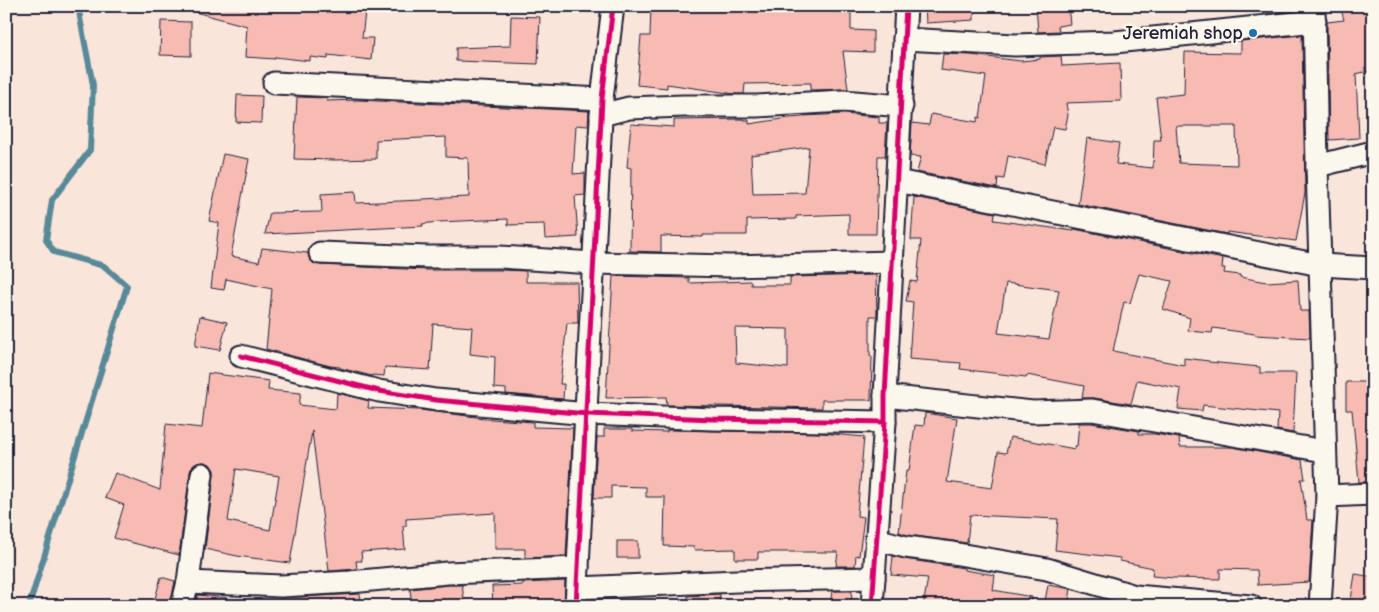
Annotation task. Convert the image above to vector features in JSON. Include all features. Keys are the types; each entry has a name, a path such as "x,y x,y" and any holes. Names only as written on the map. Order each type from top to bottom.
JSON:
{"street":[{"path":"577,587 602,107 612,6"},
{"path":"872,606 885,422 906,6"},
{"path":"904,39 1015,44 1115,42 1315,14 1324,451 1327,496 1320,606"},
{"path":"274,83 629,108 757,106 843,101 902,106"},
{"path":"1317,166 1373,152"},
{"path":"897,181 1320,266 1373,268"},
{"path":"320,253 427,257 500,257 593,263 731,266 892,262"},
{"path":"241,356 379,391 436,400 586,414 713,419 885,422"},
{"path":"885,396 1033,412 1092,410 1324,451"},
{"path":"182,606 188,582 202,474"},
{"path":"1327,496 1373,494"},
{"path":"876,539 906,546 1048,569 1135,596 1251,606"},
{"path":"188,582 281,586 447,573 577,587 874,578"}],"building":[{"path":"195,6 341,6 341,8 365,12 362,38 373,38 371,60 328,55 328,59 310,57 310,61 275,57 275,59 245,57 247,26 195,12"},
{"path":"651,6 832,6 832,12 851,13 851,30 873,31 873,52 843,51 848,89 810,90 811,83 745,84 744,94 735,94 667,84 667,88 637,85 641,36 650,36"},
{"path":"925,6 974,6 974,20 926,23"},
{"path":"1036,6 1068,6 1070,24 1058,26 1059,31 1038,32"},
{"path":"1263,6 1293,6 1293,11 1263,14"},
{"path":"1340,6 1366,6 1367,11 1373,10 1373,70 1356,74 1359,138 1329,140 1327,22 1344,20"},
{"path":"511,16 540,17 538,64 456,61 456,48 510,46"},
{"path":"161,21 191,22 191,56 160,55"},
{"path":"1302,35 1305,193 1296,241 1227,232 1227,234 1078,204 1087,138 1119,143 1116,164 1153,168 1154,140 1161,140 1156,97 1184,94 1185,52 1241,53 1241,41","holes":["1176,126 1236,126 1237,165 1179,163"]},
{"path":"943,54 971,55 1021,61 1040,59 1040,57 1061,56 1062,66 1120,63 1121,101 1066,103 1068,115 1065,129 1053,127 1045,164 1008,156 1004,179 998,178 997,188 917,172 921,157 910,156 912,123 929,125 931,114 977,122 978,117 980,118 986,76 941,70"},
{"path":"237,95 262,96 261,123 236,122"},
{"path":"297,97 328,98 327,101 358,100 589,111 588,126 576,125 573,174 585,173 585,195 575,196 578,237 545,239 544,224 508,225 508,219 438,222 422,224 423,226 265,234 270,213 322,212 321,194 355,192 356,203 469,197 468,158 446,157 446,137 376,140 376,159 294,159"},
{"path":"843,114 879,117 879,123 887,123 885,156 878,156 876,234 849,234 849,214 796,216 796,219 747,220 747,235 661,236 661,252 630,251 631,168 627,167 631,124 674,127 674,120 744,119 749,120 749,124 803,116","holes":["809,147 805,193 753,194 751,155"]},
{"path":"223,154 249,159 231,256 259,262 262,248 308,253 313,263 320,265 427,270 526,271 526,282 577,282 578,323 567,323 560,384 564,384 563,399 506,394 506,389 494,388 495,357 470,354 472,327 433,324 430,370 385,367 384,376 372,376 266,349 272,289 226,279 224,290 211,288 219,223 209,221"},
{"path":"914,197 995,213 994,220 1074,231 1074,229 1223,259 1222,268 1225,268 1224,273 1240,275 1240,277 1267,282 1298,280 1300,311 1309,311 1310,338 1255,335 1213,328 1212,333 1188,331 1190,318 1163,309 1172,281 1139,274 1130,303 1124,302 1113,351 1184,365 1184,358 1260,367 1260,373 1296,373 1293,433 1277,430 1278,413 1203,405 1202,411 1178,409 1181,389 1137,380 1131,404 1082,398 1084,386 1027,375 1026,377 960,369 961,363 909,359 913,302 906,301 910,281 917,282 921,240 911,240","holes":["1006,283 1059,290 1049,339 998,333"]},
{"path":"876,275 877,316 870,316 870,356 872,356 871,400 822,400 822,408 667,405 666,397 606,398 613,276 689,278 689,283 751,281 751,285 790,285 790,277","holes":["735,328 788,329 788,368 736,363"]},
{"path":"200,316 227,322 220,350 195,346"},
{"path":"208,373 269,381 268,390 301,393 299,405 336,409 337,393 369,401 368,408 420,410 533,422 533,427 573,428 566,556 525,558 525,549 495,549 495,513 406,519 406,526 403,526 405,549 361,552 362,561 356,561 357,569 329,571 312,431 290,563 237,556 205,549 214,470 210,464 204,462 197,463 190,472 179,555 114,538 124,505 105,498 115,473 160,490 166,424 202,428","holes":["236,469 279,476 270,530 228,521"]},
{"path":"1346,382 1373,382 1373,482 1359,482 1352,410 1346,410"},
{"path":"925,413 957,418 947,482 992,488 998,452 1006,453 1010,437 1075,449 1075,446 1077,446 1079,423 1091,423 1139,431 1139,434 1155,434 1179,438 1180,447 1232,447 1302,460 1305,479 1301,479 1307,520 1313,520 1309,582 1258,585 1257,570 1220,569 1220,579 1152,576 1153,568 1120,561 1120,558 1055,550 1058,519 970,515 967,543 908,535 899,532 906,471 909,471 915,425 924,426"},
{"path":"604,429 667,432 667,430 822,433 864,437 857,516 864,517 859,556 856,555 855,566 836,566 838,552 758,552 758,559 735,559 735,549 694,550 694,547 664,546 665,497 646,497 646,487 611,486 611,498 594,498 597,437 604,437"},
{"path":"617,541 638,541 638,558 617,558"},
{"path":"893,556 995,575 993,590 1032,597 1031,606 923,606 928,578 891,575"},
{"path":"1355,574 1373,577 1373,606 1350,606"},
{"path":"161,577 175,581 170,606 153,606"},
{"path":"565,581 564,606 522,604 522,606 493,606 492,586"},
{"path":"462,585 465,606 412,606 410,589"},
{"path":"1048,585 1071,589 1068,606 1044,606"},
{"path":"832,591 852,591 851,606 830,606"},
{"path":"360,594 362,606 333,606 332,599 332,606 279,606 280,598"},
{"path":"720,594 719,606 687,606 688,596"},
{"path":"198,595 227,598 227,606 195,606"}],"waterway":[{"path":"29,606 127,286 104,266 54,252 46,240 52,200 90,150 93,85 79,6"}],"cycle path":[{"path":"576,606 602,99 613,6"},
{"path":"872,606 885,422 906,6"},
{"path":"241,356 379,391 436,400 587,414 713,419 885,422"}],"place":[{"name":"Jeremiah shop","path":"1253,33"}]}
